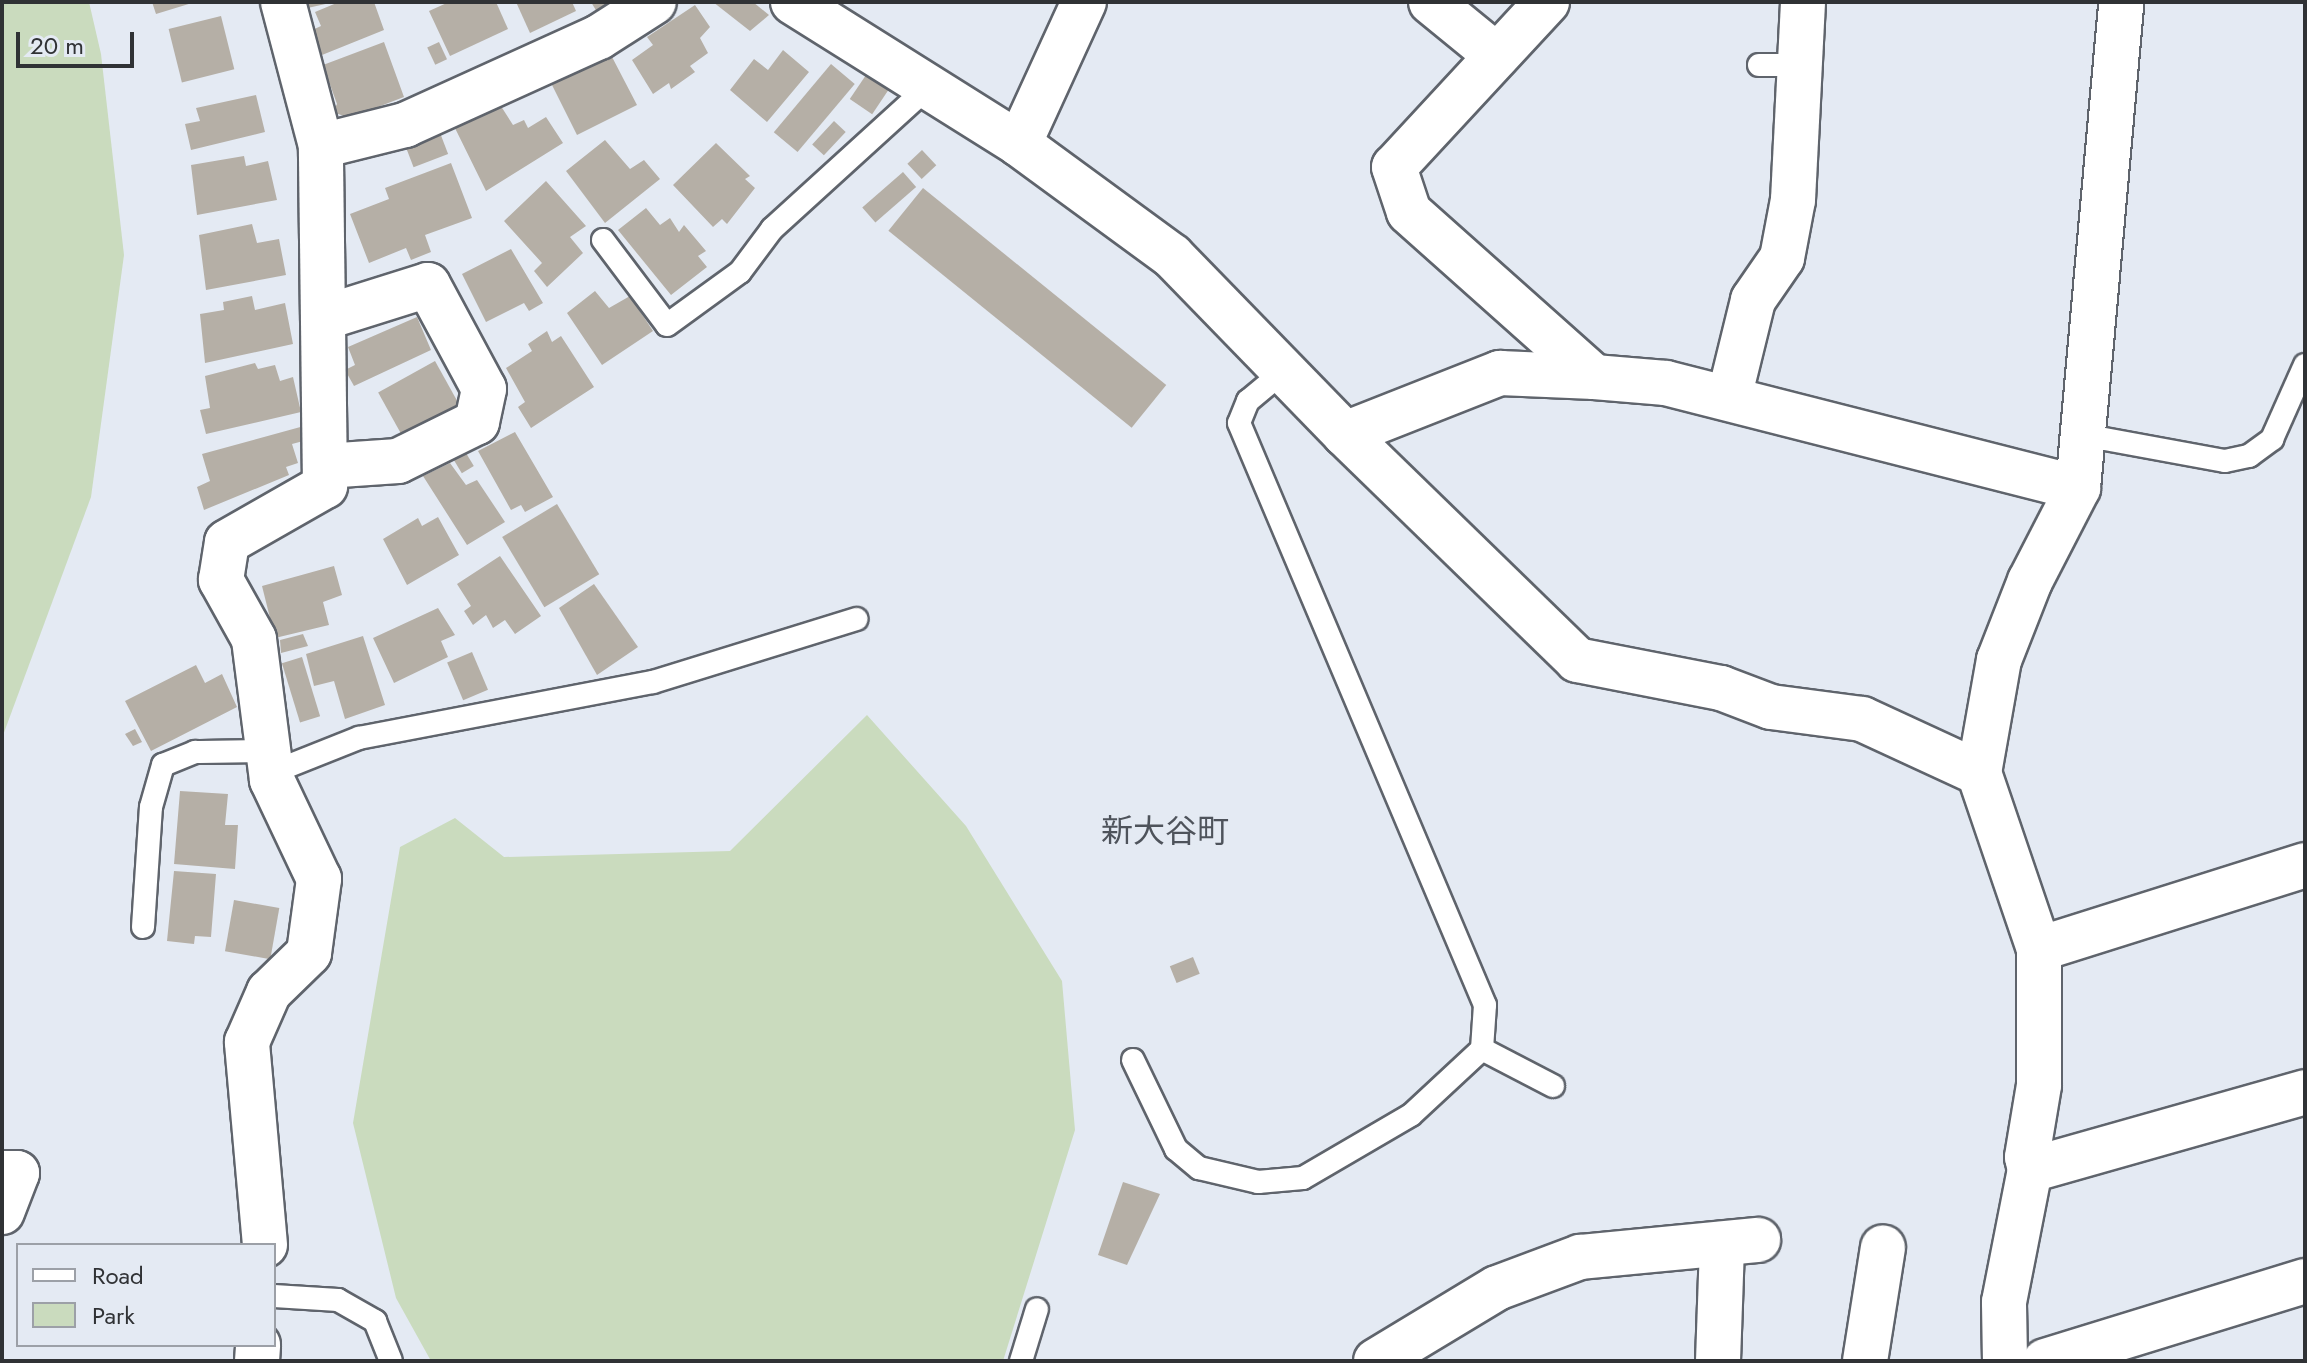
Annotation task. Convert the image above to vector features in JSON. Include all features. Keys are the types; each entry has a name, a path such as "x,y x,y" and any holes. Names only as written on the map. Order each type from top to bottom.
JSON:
{"street":[{"path":"265,1243 247,1042 269,992 309,953 319,879 270,762 254,639 221,580 227,542 325,486 321,146 283,2"},
{"path":"321,146 405,125 599,37 654,2"},
{"path":"793,2 1019,144 1172,256 1345,434 1577,660 1721,688 1771,707 1862,719 1979,773"},
{"path":"1431,2 1497,56"},
{"path":"1547,2 1394,167 1409,212 1594,377"},
{"path":"1729,398 1753,300 1782,258 1793,200 1779,65 1803,2"},
{"path":"2005,1361 2004,1302 2030,1170 2027,1157 2039,1085 2039,949 1979,773 1999,660 2030,581 2078,488 2121,2"},
{"path":"1019,144 1082,3"},
{"path":"323,318 428,285 484,389 477,422 398,461 325,466"},
{"path":"1345,434 1500,373 1594,377 1666,383 2078,488"},
{"path":"2039,949 2305,865"},
{"path":"2030,1170 2305,1092"},
{"path":"2,1173 17,1173 2,1212"},
{"path":"1376,1361 1497,1288 1580,1257 1740,1242 1718,1361"},
{"path":"1865,1361 1883,1247"},
{"path":"2045,1361 2305,1281"}],"lane":[{"path":"603,240 667,325 740,272 772,229 928,87"},
{"path":"2083,435 2225,461 2249,456 2272,439 2305,365"},
{"path":"1133,1060 1176,1149 1199,1168 1258,1182 1303,1178 1411,1115 1482,1049 1485,1005 1239,423 1248,401 1284,371"},
{"path":"143,927 151,807 163,765 195,752 270,762 359,738 653,682 856,619"},
{"path":"1482,1049 1553,1086"},
{"path":"276,1296 338,1300 375,1321 391,1361"},
{"path":"1021,1361 1037,1309"}],"green space":[{"path":"2,2 89,2 101,54 124,255 91,497 2,738"},
{"path":"867,715 966,826 1062,981 1075,1130 1003,1361 431,1361 396,1298 353,1123 400,847 455,818 504,857 730,851"}],"building":[{"path":"152,2 192,2 192,3 156,14"},
{"path":"300,2 329,2 330,3 303,9"},
{"path":"339,2 374,2 384,30 317,57 308,32 321,26 315,12"},
{"path":"449,2 496,2 508,29 450,56 429,11"},
{"path":"516,2 572,2 576,11 530,33"},
{"path":"591,2 614,2 597,12"},
{"path":"713,2 753,2 769,15 750,31"},
{"path":"695,5 710,27 700,38 708,53 690,66 695,72 671,89 669,83 653,94 632,60 653,45 647,37"},
{"path":"221,16 234,69 182,82 169,29"},
{"path":"384,42 404,97 349,118 333,112 337,104 323,65"},
{"path":"439,42 447,59 435,65 427,47"},
{"path":"783,50 809,72 767,122 730,90 754,59 768,70"},
{"path":"611,55 637,105 577,135 549,79 573,67 575,74"},
{"path":"831,64 855,84 798,152 774,132"},
{"path":"866,75 888,90 872,114 850,99"},
{"path":"256,95 265,132 191,150 185,124 200,121 196,108"},
{"path":"497,100 513,125 524,120 528,128 546,117 563,143 486,191 452,122"},
{"path":"834,121 846,132 824,155 812,144"},
{"path":"437,125 448,154 414,167 402,138"},
{"path":"605,140 630,169 644,160 660,179 605,223 566,171"},
{"path":"716,143 750,176 745,179 755,188 727,224 722,219 713,227 673,185"},
{"path":"922,150 936,165 922,179 907,164"},
{"path":"244,156 246,166 268,161 277,200 197,215 191,165"},
{"path":"451,163 472,218 425,235 431,252 411,260 406,248 369,263 350,214 389,199 385,188"},
{"path":"903,172 916,187 875,223 862,207"},
{"path":"546,181 586,226 570,237 583,253 547,287 534,271 542,263 504,221"},
{"path":"923,188 1166,385 1132,428 888,231"},
{"path":"646,208 660,225 670,218 679,232 684,225 706,251 698,256 707,267 671,295 618,230"},
{"path":"252,224 257,243 279,239 286,275 206,290 199,235"},
{"path":"511,249 543,303 529,311 524,303 486,322 462,274"},
{"path":"595,291 609,308 630,296 653,331 602,365 567,313"},
{"path":"252,296 255,310 285,303 293,344 205,363 200,314 224,310 223,302"},
{"path":"417,317 431,350 354,386 345,370 355,365 348,347"},
{"path":"547,331 552,342 561,336 594,387 531,428 518,407 525,402 506,368 532,351 528,344"},
{"path":"435,361 459,404 402,435 378,393"},
{"path":"255,363 258,369 275,365 280,381 293,377 301,412 206,434 200,410 210,408 205,376"},
{"path":"304,426 307,440 292,444 298,463 286,467 289,475 204,510 197,487 210,481 202,454"},
{"path":"515,432 553,497 525,512 521,505 511,510 478,451"},
{"path":"463,448 474,466 462,473 451,455"},
{"path":"450,463 466,485 477,480 505,522 467,545 423,476"},
{"path":"557,504 599,574 544,607 502,537"},
{"path":"438,517 459,555 407,585 383,539 418,518 422,526"},
{"path":"500,556 541,616 515,634 505,620 493,628 486,615 473,625 464,611 471,606 457,584"},
{"path":"334,566 342,595 323,602 329,625 275,638 262,586"},
{"path":"594,584 638,647 597,675 559,608"},
{"path":"438,608 455,635 441,641 448,657 394,683 373,638"},
{"path":"303,634 308,646 281,653 280,640"},
{"path":"363,636 385,705 345,719 334,681 314,686 306,654"},
{"path":"472,652 488,690 463,700 447,663"},
{"path":"302,657 320,716 300,722 282,663"},
{"path":"196,665 205,683 222,674 237,707 151,751 125,701"},
{"path":"135,729 142,742 133,746 125,734"},
{"path":"180,791 228,794 225,825 238,825 235,869 174,864"},
{"path":"174,871 216,874 211,937 195,936 194,944 167,941"},
{"path":"234,900 279,908 270,959 225,951"},
{"path":"1193,957 1200,974 1177,983 1170,966"},
{"path":"1123,1182 1160,1194 1127,1265 1098,1255"}],"district":[{"name":"新大谷町","path":"1165,831"}]}
